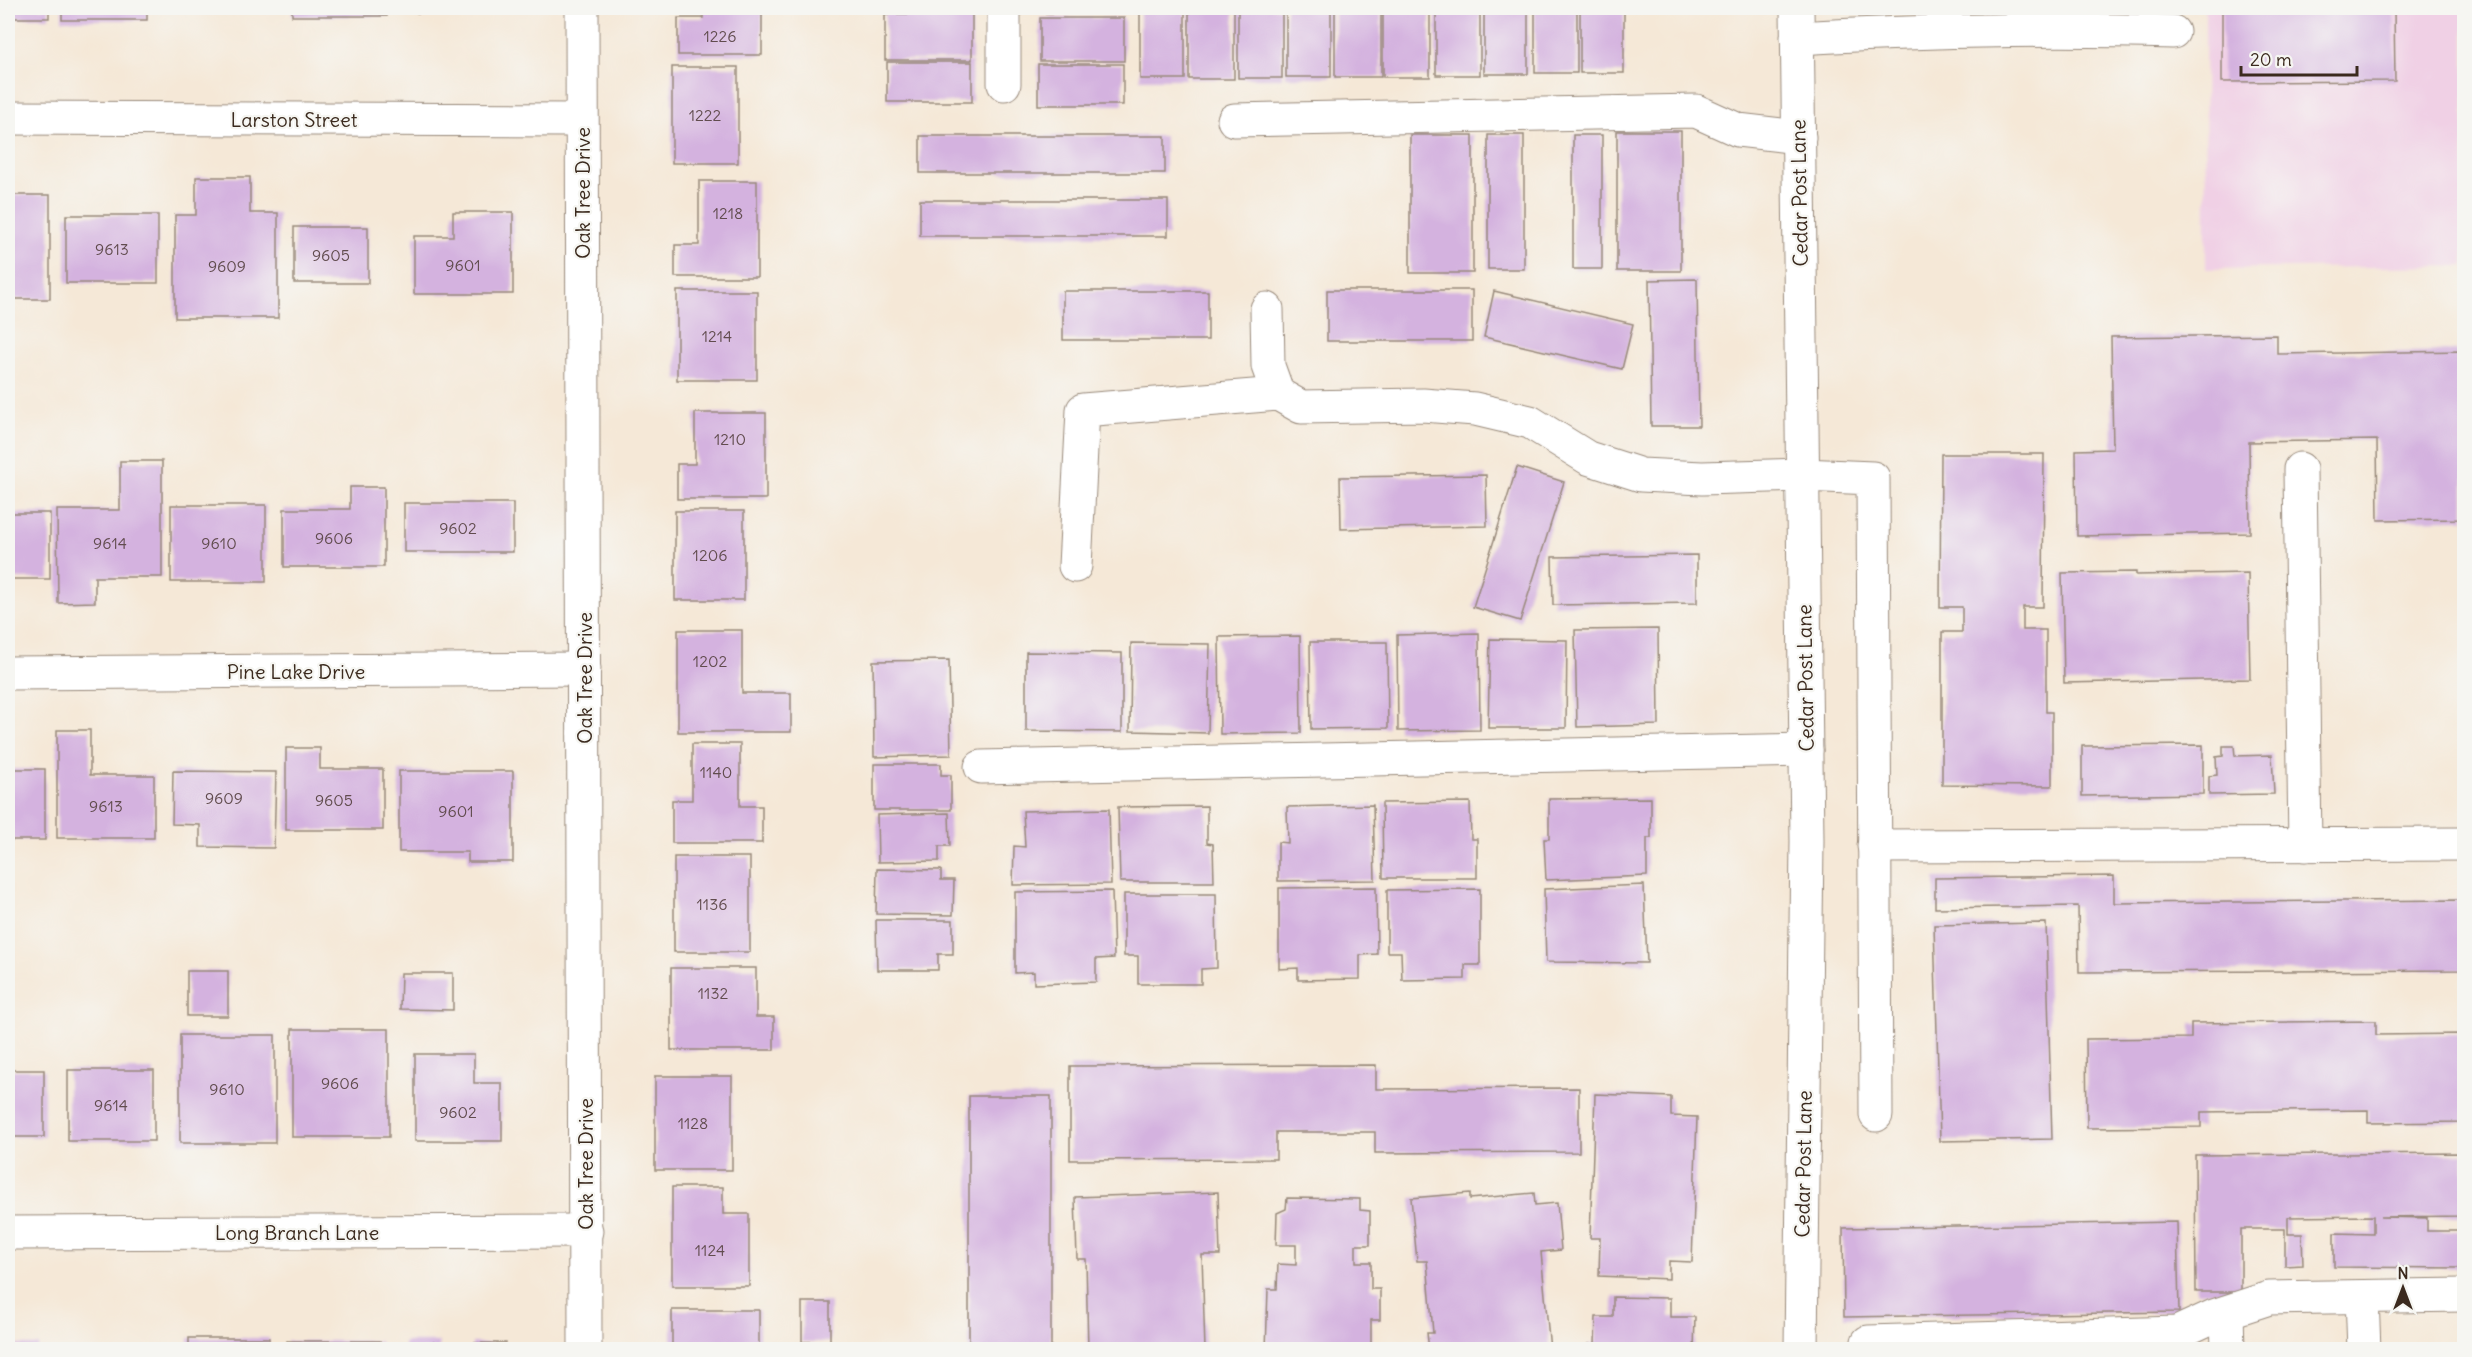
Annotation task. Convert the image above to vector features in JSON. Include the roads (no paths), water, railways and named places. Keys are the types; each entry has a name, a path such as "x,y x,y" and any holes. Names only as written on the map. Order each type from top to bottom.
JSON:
{"street":[{"name":"Oak Tree Drive","path":"582,8 585,1350"},
{"path":"1004,8 1004,84"},
{"path":"1797,23 1913,32 2098,30 2173,32"},
{"name":"Cedar Post Lane","path":"1797,23 1807,841 1801,1350"},
{"path":"1234,120 1696,111 1738,130 1798,137"},
{"name":"Larston Street","path":"8,118 581,120"},
{"path":"1267,309 1268,366 1278,394"},
{"path":"1075,566 1083,410 1216,401 1278,394 1300,407 1423,405 1475,409 1530,422 1588,458 1641,475 1702,478 1802,475 1873,478 1876,1115"},
{"path":"2300,470 2305,845"},
{"name":"Pine Lake Drive","path":"8,673 584,669"},
{"path":"981,767 1806,750"},
{"path":"1874,846 2464,844"},
{"name":"Long Branch Lane","path":"8,1233 585,1231"},
{"path":"1868,1350 1868,1342 2177,1333 2227,1312 2269,1298 2464,1295"},
{"path":"2362,1297 2364,1350"},
{"path":"2227,1312 2228,1350"}]}
